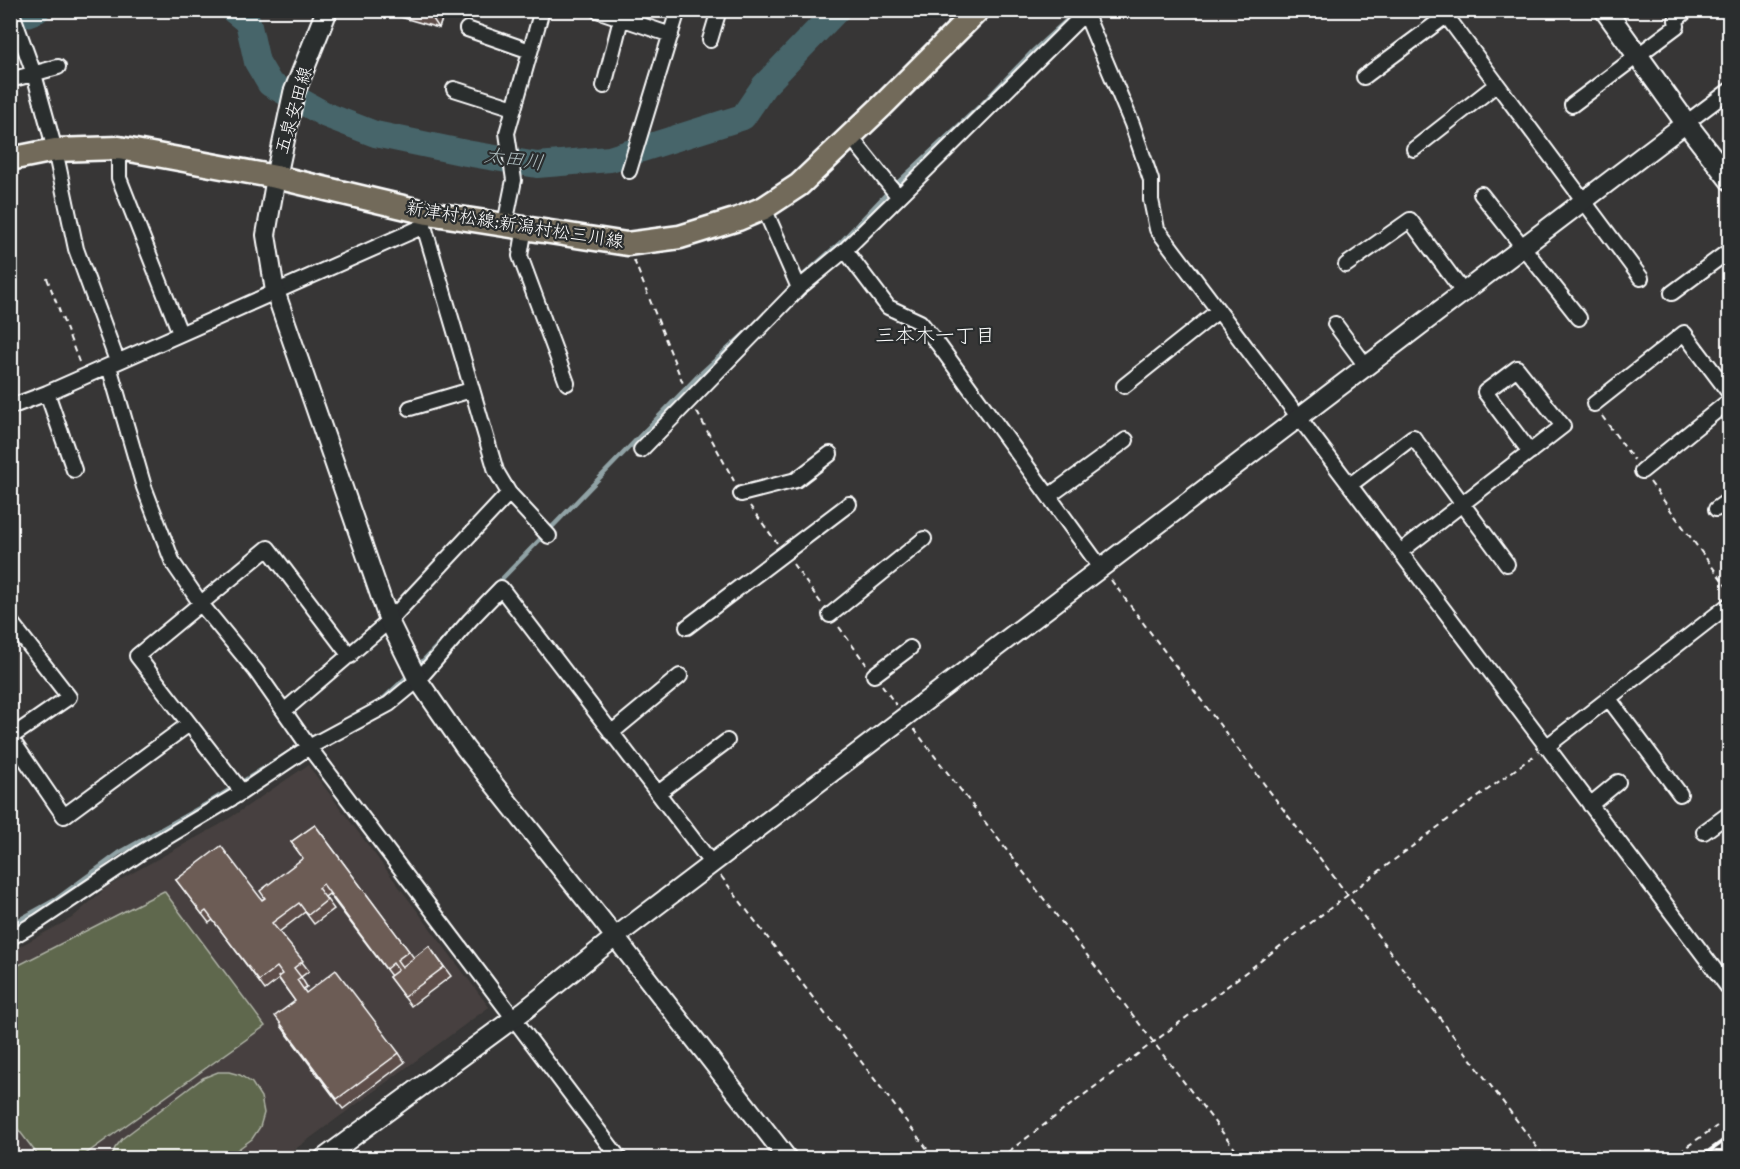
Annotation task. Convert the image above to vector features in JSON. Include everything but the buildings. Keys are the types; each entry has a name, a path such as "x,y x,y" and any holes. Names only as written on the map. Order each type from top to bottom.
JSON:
{"main road":[{"name":"五泉安田線","path":"276,177 294,93 327,10"},
{"name":"新津村松線;新潟村松三川線","path":"10,159 55,150 119,148 276,177 426,219 515,226 627,244 680,237 764,208 799,185 978,10"},
{"path":"1605,10 1730,180"}],"street":[{"path":"11,10 32,69 55,150 76,249 113,363 144,488 173,563 201,604 256,671 309,747 619,1158"},
{"path":"542,10 507,133 514,180 515,226 520,256 567,383"},
{"path":"597,10 671,35"},
{"path":"629,171 678,10"},
{"path":"710,40 719,10"},
{"path":"1572,105 1677,26 1676,20 1687,10"},
{"path":"641,450 799,288 845,250 1017,82 1086,11 1132,124 1150,180 1151,200 1157,229 1730,990"},
{"path":"1364,77 1444,13 1641,278"},
{"path":"604,86 621,18"},
{"path":"467,29 530,51"},
{"path":"10,81 32,69 58,67"},
{"path":"1414,149 1497,84"},
{"path":"453,89 514,108"},
{"path":"324,1158 513,1017 1730,90"},
{"path":"850,136 898,196"},
{"path":"119,148 119,178 180,333"},
{"path":"276,177 266,235 275,291 389,621 418,680 465,748 786,1158"},
{"path":"1481,194 1579,318"},
{"path":"764,208 799,288"},
{"path":"10,407 47,393 275,291 426,219 471,390 496,471 509,493 549,536"},
{"path":"1346,265 1410,220 1463,292"},
{"path":"845,250 888,307 920,322 1101,568"},
{"path":"1672,293 1730,250"},
{"path":"1124,386 1218,311"},
{"path":"1335,324 1366,366"},
{"path":"1594,404 1684,333 1730,394"},
{"path":"1400,552 1530,452 1563,426 1517,368 1485,392 1530,452"},
{"path":"410,408 471,390"},
{"path":"47,393 74,470"},
{"path":"1642,471 1730,400"},
{"path":"1350,485 1413,436 1507,564"},
{"path":"1049,496 1126,440"},
{"path":"741,494 796,480 830,454"},
{"path":"284,711 389,621 509,493"},
{"path":"1716,509 1730,499"},
{"path":"687,627 849,504"},
{"path":"830,615 924,539"},
{"path":"242,792 138,656 268,548 350,656"},
{"path":"10,938 142,852 242,792 309,747 389,704 418,680 501,588 712,864"},
{"path":"1546,747 1730,604"},
{"path":"10,621 69,697 11,737 64,816 189,724"},
{"path":"874,675 910,648"},
{"path":"611,732 681,676"},
{"path":"1609,699 1680,794"},
{"path":"658,793 727,741"},
{"path":"1590,805 1618,782"},
{"path":"1704,832 1730,813"},
{"path":"1730,1112 1730,1125"}],"path":[{"path":"627,244 687,394"},
{"path":"47,278 84,376"},
{"path":"1594,404 1730,591"},
{"path":"1101,568 1545,1158"},
{"path":"905,717 1242,1158"},
{"path":"1000,1158 1546,747"},
{"path":"712,864 934,1158"},
{"path":"1670,1158 1729,1118"}],"shaded area":[{"path":"308,765 489,1007 283,1158 20,1158 11,1146 11,951 72,918 107,887 221,824"}],"green space":[{"path":"164,891 265,1026 80,1158 40,1158 11,1120 11,969"},
{"path":"218,1072 240,1075 252,1083 261,1097 264,1113 260,1127 252,1139 226,1158 111,1158 123,1138 203,1078"}],"waterway":[{"name":"太田川","path":"10,20 37,10"},
{"name":"太田川","path":"233,10 248,22 257,62 270,84 326,115 375,134 537,165 610,159 743,117 764,86 837,10"},
{"path":"799,279 840,243 890,190 1078,10"},
{"path":"495,586 697,377 753,326"},
{"path":"416,668 462,620"},
{"path":"381,701 410,674"},
{"path":"10,925 55,900 119,853 210,802 293,750"}],"railway":[{"path":"1700,1158 1730,1136"}],"district":[{"name":"三本木一丁目","path":"935,334"}]}
